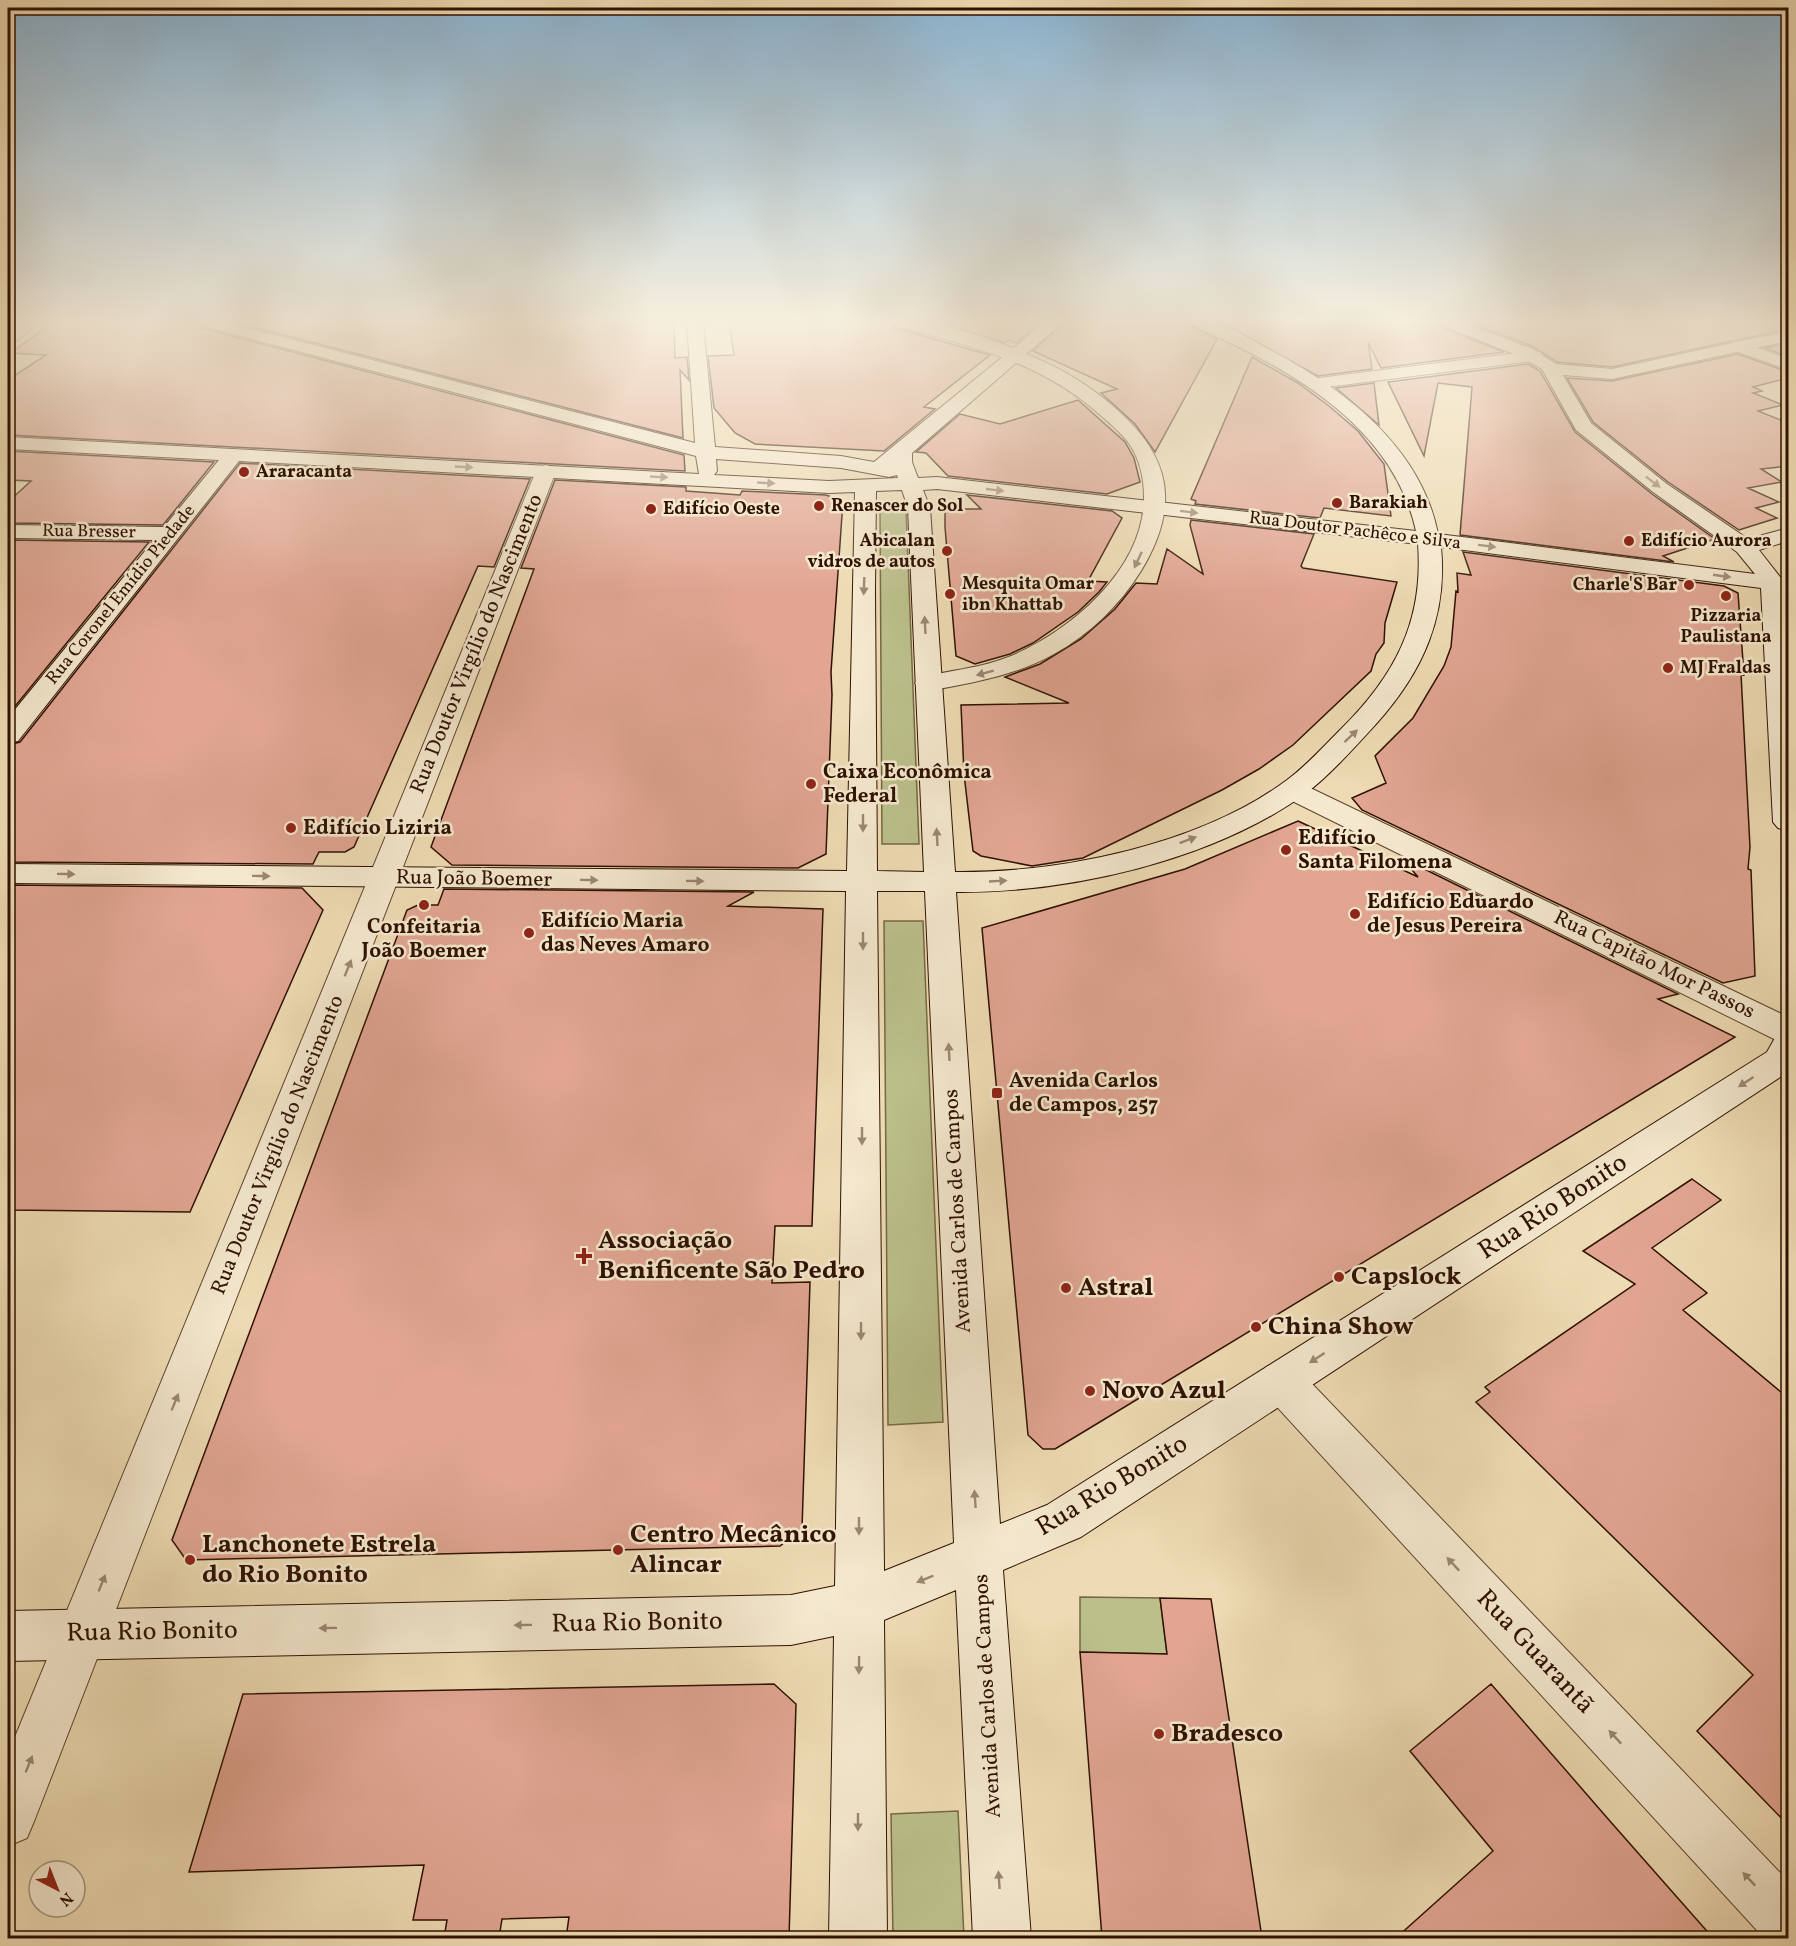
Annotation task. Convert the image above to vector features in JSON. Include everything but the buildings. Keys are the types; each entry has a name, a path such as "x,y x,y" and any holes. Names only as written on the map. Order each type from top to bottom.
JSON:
{"street":[{"path":"558,414 705,452 842,462 871,477"},
{"path":"702,414 708,480"},
{"path":"8,442 829,487 871,477 946,414"},
{"path":"928,683 978,675 1016,662 1051,645 1095,614 1120,588 1133,569 1151,527 1156,495 1150,469 1140,445 1110,414"},
{"path":"1353,414 1383,441 1413,490 1429,539"},
{"path":"1576,414 1583,426 1599,440 1660,488 1745,547 1764,570 1780,584 1788,822"},
{"name":"Avenida Carlos de Campos","path":"902,451 902,462 918,506 1002,1938"},
{"name":"Rua Coronel Emídio Piedade","path":"8,735 234,455"},
{"name":"Rua Doutor Virgílio do Nascimento","path":"8,1819 546,471"},
{"path":"858,1938 864,882 863,591 871,477"},
{"name":"Rua Doutor Pachêco e Silva","path":"871,477 908,479 1429,539 1780,584"},
{"name":"Rua Bresser","path":"8,531 170,534"},
{"path":"1745,547 1788,534"},
{"name":"Rua João Boemer","path":"8,873 940,883 1008,880 1048,875 1156,852 1231,823 1292,790 1357,730 1388,695 1409,661 1421,629 1427,594 1429,539"},
{"name":"Rua Capitão Mor Passos","path":"1292,790 1788,1031"},
{"name":"Rua Rio Bonito","path":"8,1636 791,1620 859,1606 1064,1521 1781,1060 1788,1045"},
{"name":"Rua Guarantã","path":"1281,1382 1788,1922"}],"green space":[{"path":"880,509 906,509 919,844 882,844"},
{"path":"884,921 923,921 943,1422 888,1425"},
{"path":"1080,1597 1160,1598 1167,1654 1080,1652"},
{"path":"958,1811 964,1938 893,1938 891,1814"}],"place":[{"name":"Araracanta","path":"244,472"},
{"name":"Barakiah","path":"1337,503"},
{"name":"Renascer do Sol","path":"819,506"},
{"name":"Edifício Oeste","path":"651,509"},
{"name":"Edifício Aurora","path":"1629,541"},
{"name":"Abicalan vidros de autos","path":"947,551"},
{"name":"Charle'S Bar","path":"1689,585"},
{"name":"Mesquita Omar ibn Khattab","path":"950,594"},
{"name":"Pizzaria Paulistana","path":"1726,596"},
{"name":"MJ Fraldas","path":"1668,668"},
{"name":"Caixa Econômica Federal","path":"811,784"},
{"name":"Edifício Liziria","path":"291,828"},
{"name":"Edifício Santa Filomena","path":"1286,850"},
{"name":"Confeitaria João Boemer","path":"424,905"},
{"name":"Edifício Eduardo de Jesus Pereira","path":"1355,914"},
{"name":"Edifício Maria das Neves Amaro","path":"529,933"},
{"name":"Avenida Carlos de Campos, 257","path":"997,1093"},
{"name":"Associação Benificente São Pedro","path":"584,1256"},
{"name":"Capslock","path":"1339,1277"},
{"name":"Astral","path":"1066,1288"},
{"name":"China Show","path":"1256,1327"},
{"name":"Novo Azul","path":"1090,1391"},
{"name":"Centro Mecânico Alincar","path":"618,1550"},
{"name":"Lanchonete Estrela do Rio Bonito","path":"190,1560"},
{"name":"Bradesco","path":"1159,1734"}]}
